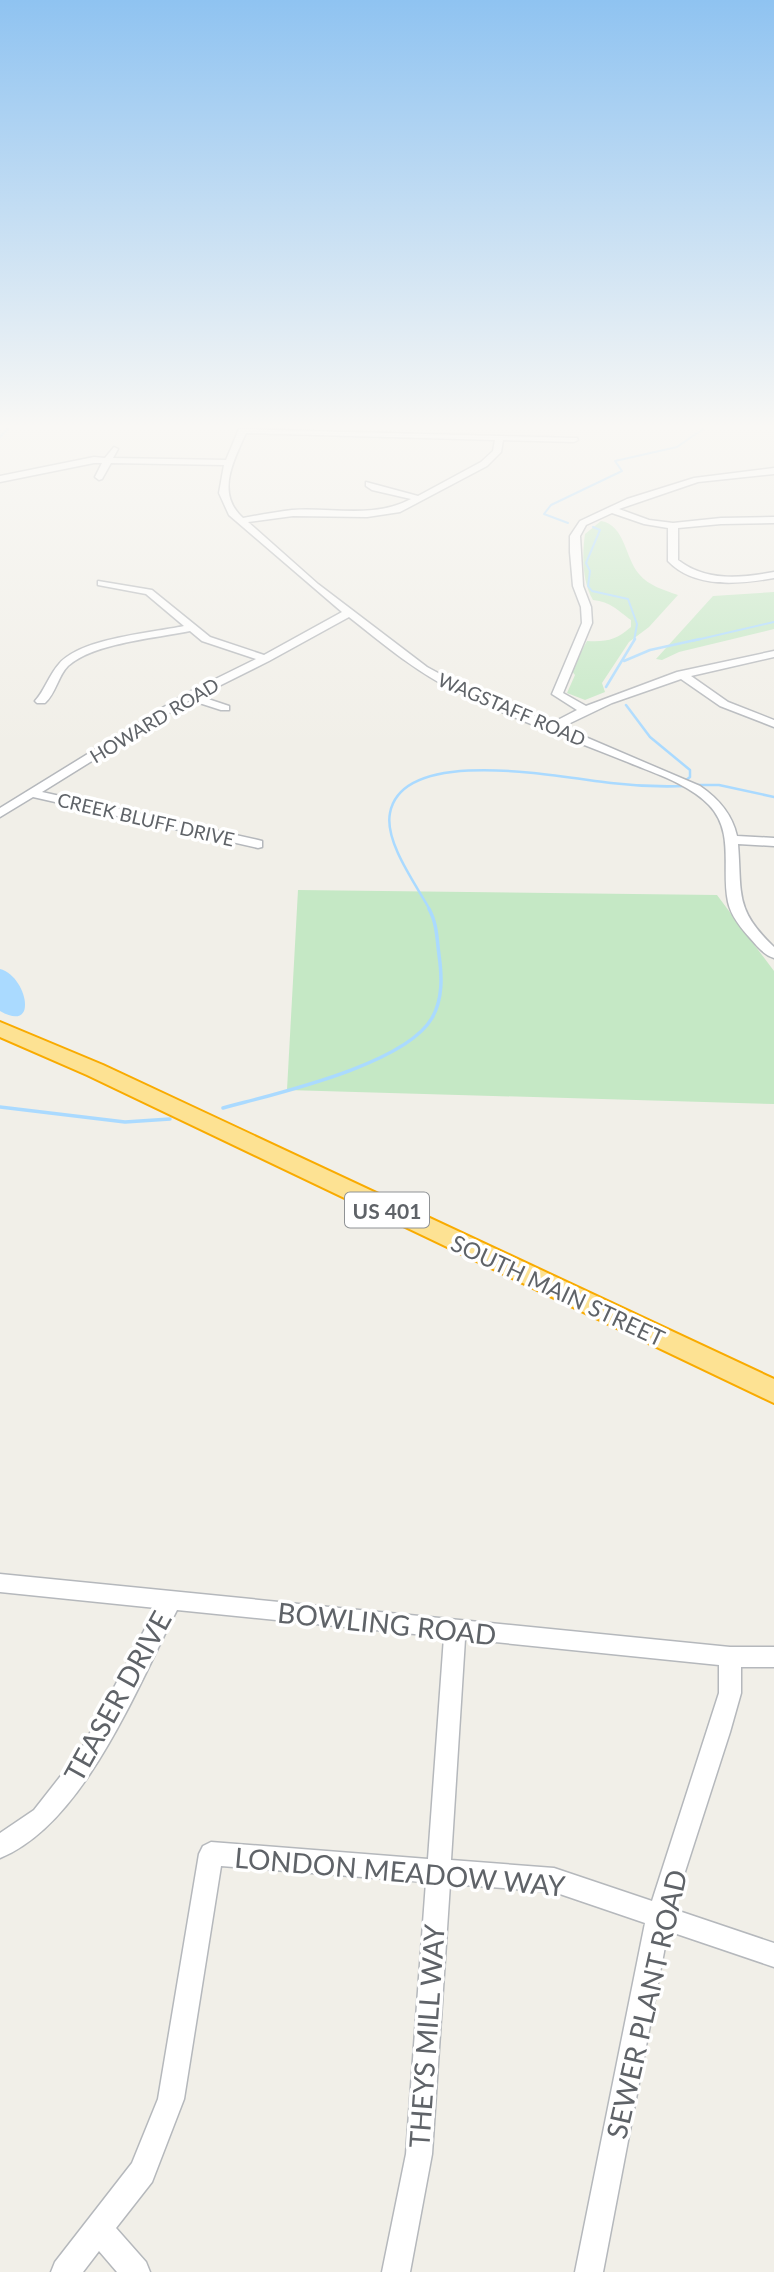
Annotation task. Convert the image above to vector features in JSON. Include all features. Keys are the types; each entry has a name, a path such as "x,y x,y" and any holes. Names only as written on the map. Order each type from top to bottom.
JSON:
{"highway":[{"name":"SOUTH MAIN STREET","path":"0,1029 106,1075 774,1392"}],"street":[{"name":"WAGSTAFF ROAD","path":"256,535 348,613 434,675 658,771 690,786 715,804 729,826 733,840 733,882 737,909 754,933 774,954"},
{"path":"576,535 577,581 586,607 587,623 557,694 585,709"},
{"path":"673,535 673,561 685,570 729,580 774,575"},
{"path":"101,583 149,592 191,628 215,644 265,659"},
{"name":"HOWARD ROAD","path":"0,813 189,696 265,659 348,613"},
{"path":"41,701 53,688 65,662 85,652 191,628"},
{"path":"553,727 585,709 632,689 681,674 774,654"},
{"path":"681,674 723,704 774,724"},
{"path":"189,696 225,708"},
{"name":"CREEK BLUFF DRIVE","path":"34,794 258,844"},
{"path":"733,840 774,842"},
{"name":"BOWLING ROAD","path":"0,1583 455,1631 730,1657 774,1657"},
{"name":"TEASER DRIVE","path":"0,1847 43,1818 89,1757 170,1600"},
{"name":"THEYS MILL WAY","path":"396,2272 419,2154 455,1631"},
{"name":"SEWER PLANT ROAD","path":"589,2272 659,1916 730,1693 730,1657"},
{"name":"LONDON MEADOW WAY","path":"65,2272 100,2231 142,2172 170,2099 211,1854 554,1880 774,1955"},
{"path":"100,2231 136,2272"}],"green space":[{"path":"585,535 620,535 639,574 647,582 678,595 649,627 629,642 602,683 605,692 585,700 567,693 575,675 571,670 587,641 600,641 621,635 631,627 631,620 605,603 593,600 587,585 583,559"},
{"path":"774,592 774,629 679,652 662,660 656,659 713,596"},
{"path":"298,890 717,895 774,971 774,1104 287,1090"}],"water":[{"path":"0,969 17,981 22,991 25,1001 21,1015 13,1016 0,1011"}],"waterway":[{"path":"598,535 586,563 590,571 588,586 592,591 628,599 637,624 634,641"},
{"path":"692,641 774,622"},
{"path":"624,661 650,650 700,639"},
{"path":"606,687 634,641"},
{"path":"626,705 650,737 690,770 690,777 685,781"},
{"path":"430,910 403,863 389,825 390,813 401,792 423,778 453,772 488,770 630,785 686,786"},
{"path":"694,785 719,785 774,797"},
{"path":"223,1108 337,1075 395,1050 417,1035 432,1018 441,987 436,932 429,909"},
{"path":"0,1107 125,1122 170,1119"}]}
